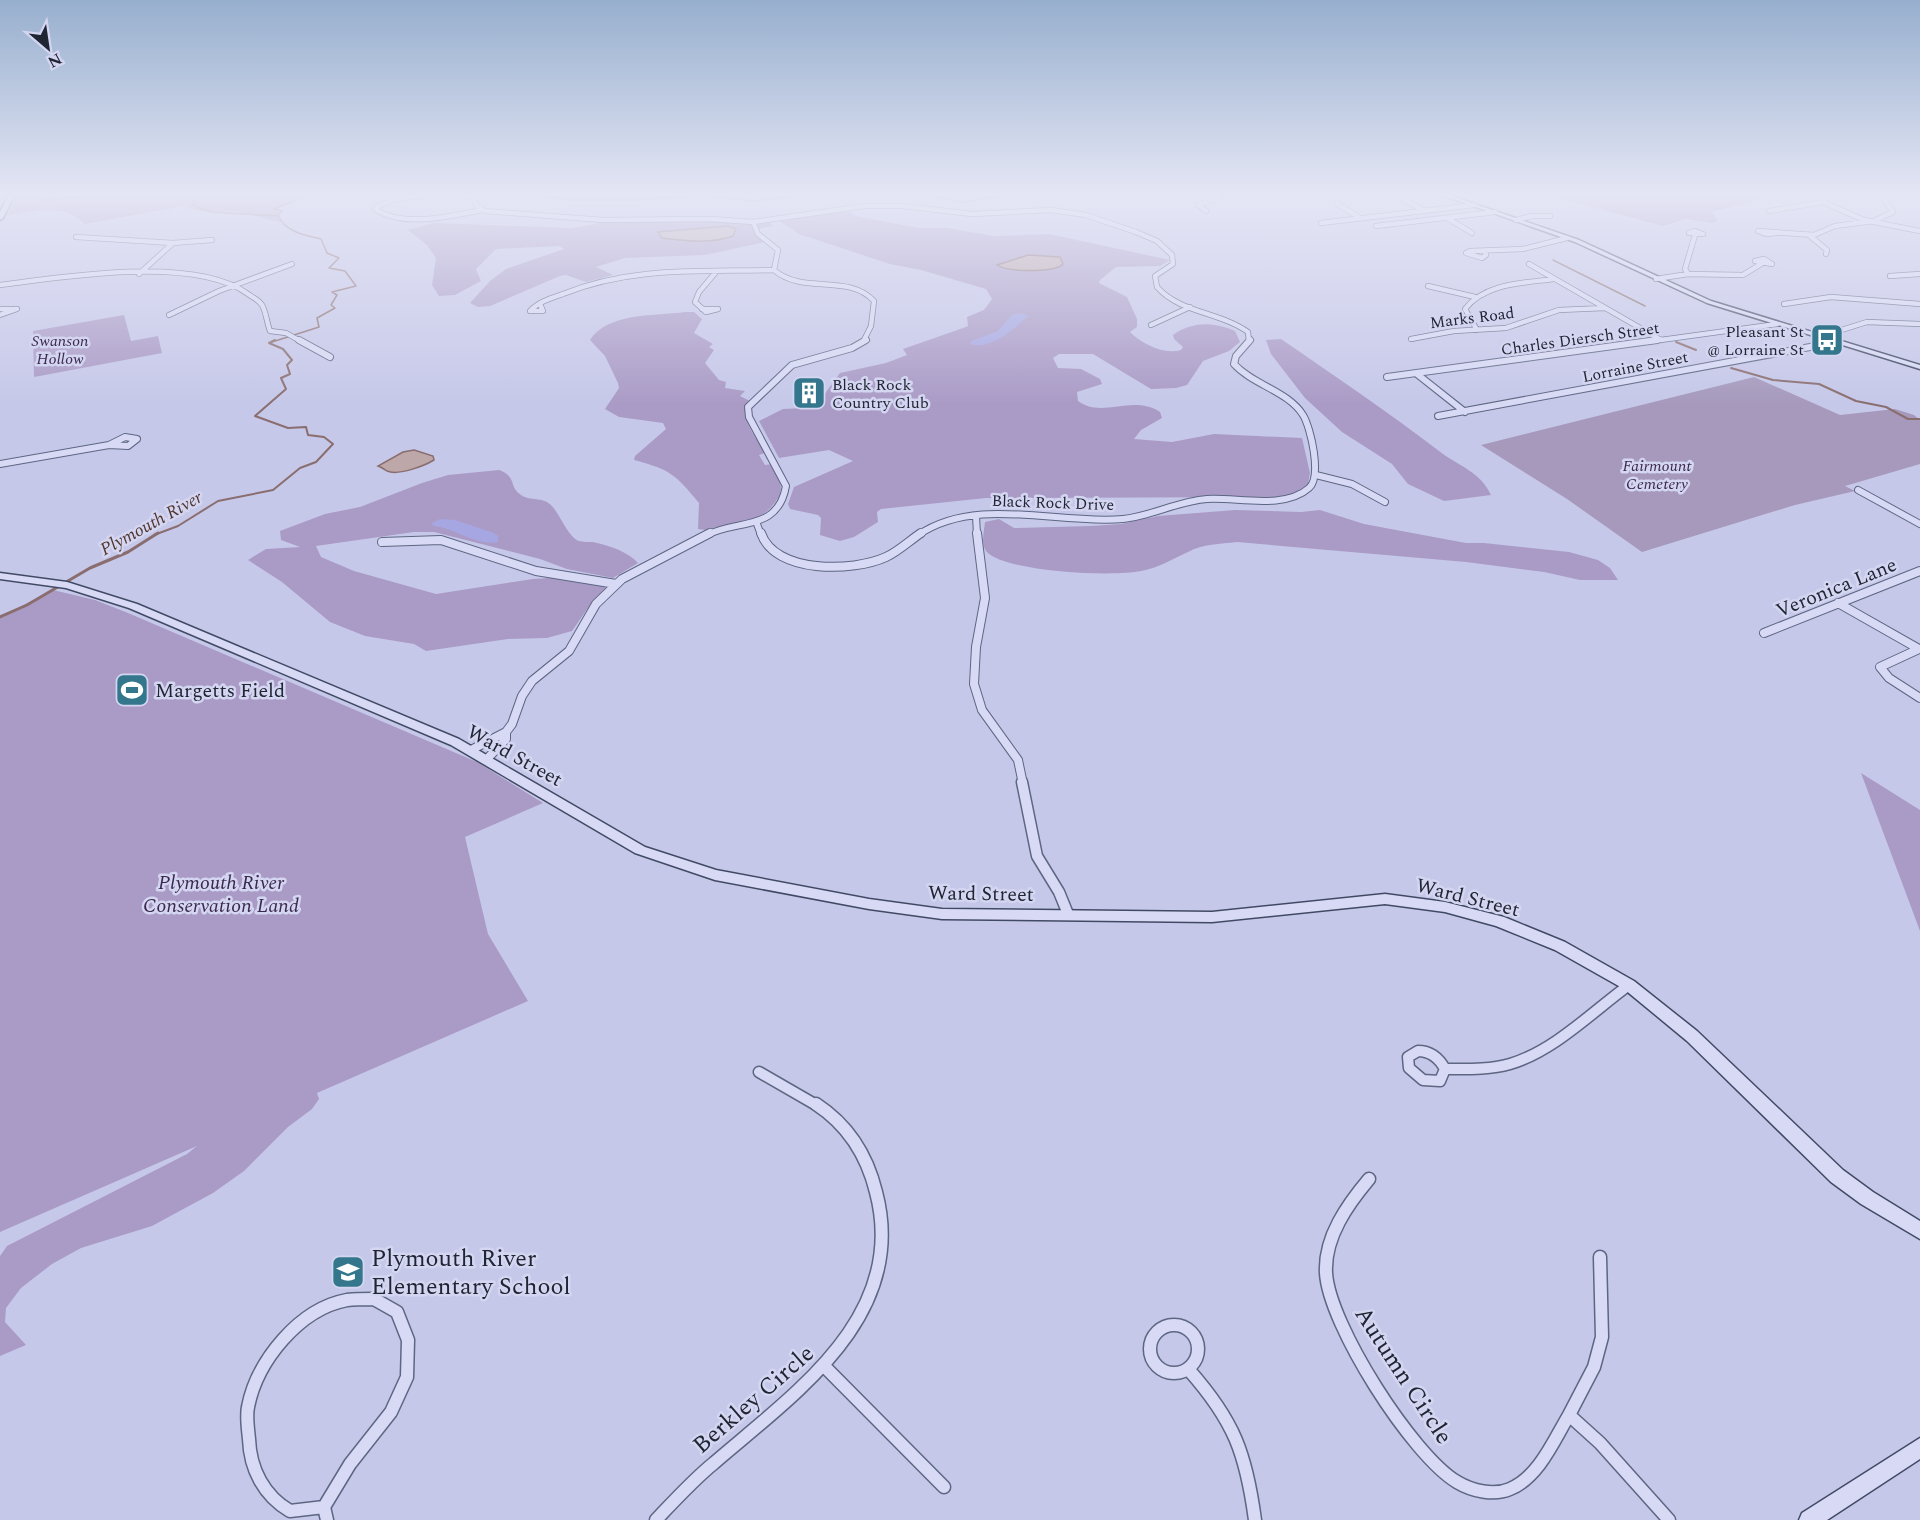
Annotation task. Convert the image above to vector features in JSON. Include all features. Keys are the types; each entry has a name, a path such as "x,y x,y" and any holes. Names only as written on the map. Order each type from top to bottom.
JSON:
{"street":[{"path":"140,274 152,263"},
{"path":"774,270 775,263"},
{"path":"1173,263 1157,273 1154,279 1155,287 1165,296 1235,323 1248,332 1250,341 1236,356 1234,364 1245,376 1296,407 1303,415 1316,475 1352,484 1385,502"},
{"path":"1623,263 1702,299 1920,368"},
{"path":"1687,263 1685,269 1688,274"},
{"path":"169,315 234,285 292,264"},
{"path":"1529,264 1661,340"},
{"path":"1654,277 1688,274 1743,275 1752,272 1761,264"},
{"path":"471,750 496,735 506,732 512,724 522,696 532,681 569,651 596,604 631,572 714,531 757,524 767,518 785,495 786,486 749,417 748,407 792,365 852,348 866,340 874,301 870,295 858,290 794,282 782,278 774,270 716,272 666,269 614,276 578,286 540,304"},
{"path":"702,309 694,302 695,297 716,272"},
{"path":"0,285 62,278 188,273 234,285 259,300 268,318 270,331 289,334 330,357"},
{"path":"1890,276 1920,274"},
{"path":"1477,330 1466,309 1475,297 1495,289 1554,279"},
{"path":"1428,286 1475,297"},
{"path":"1784,304 1831,297 1920,304"},
{"path":"0,309 13,307 17,309 0,315"},
{"path":"1151,325 1190,307"},
{"name":"Marks Road","path":"1411,339 1516,326 1542,314 1559,310 1605,308"},
{"path":"1819,337 1867,322 1920,324"},
{"name":"Charles Diersch Street","path":"1387,377 1777,324"},
{"name":"Lorraine Street","path":"1437,416 1837,342"},
{"path":"1417,374 1465,412"},
{"path":"0,464 109,445"},
{"name":"Black Rock Drive","path":"757,524 766,546 778,556 797,562 838,566 881,559 931,527 949,520 976,516 1085,521 1122,519 1143,516 1204,499 1289,498 1308,492 1315,483 1316,475"},
{"path":"1858,490 1920,524"},
{"path":"976,516 985,598 976,647 974,684 982,710 1018,760 1037,856 1059,892 1068,914"},
{"path":"382,542 412,538 441,540 536,571 616,584"},
{"name":"Veronica Lane","path":"1764,633 1920,571"},
{"name":"Ward Street","path":"0,576 60,584 133,606 471,750 640,850 715,875 914,911 971,915 1068,914 1212,917 1367,900 1423,903 1482,916 1528,932 1587,959 1629,985 1692,1036 1837,1176 1913,1224 1920,1231"},
{"path":"1838,603 1919,648 1880,667 1889,678 1920,698"},
{"path":"487,759 506,739 506,732"},
{"path":"1445,1069 1492,1068 1522,1060 1629,985"},
{"name":"Berkley Circle","path":"656,1520 684,1488 825,1367 857,1323 878,1264 882,1235 876,1186 862,1151 838,1120 805,1095 759,1072"},
{"name":"Autumn Circle","path":"1368,1179 1348,1203 1330,1246 1326,1258 1328,1288 1340,1322 1407,1431 1456,1482 1476,1491 1495,1493 1513,1488 1530,1474 1569,1415 1594,1367 1602,1336 1600,1257"},
{"path":"376,1299 389,1304 399,1313 407,1329 410,1353 407,1376 399,1397 338,1481 326,1514 290,1511 264,1491 253,1470 247,1444 249,1394 265,1360 300,1323 347,1300 376,1299"},
{"path":"825,1367 944,1487"},
{"path":"1189,1370 1212,1395 1240,1440 1248,1465 1255,1520"},
{"path":"1569,1415 1600,1443 1669,1520"},
{"path":"1809,1520 1920,1448"}],"green space":[{"path":"435,263 482,263 476,269 481,281 455,295 439,296 432,285"},
{"path":"524,263 609,263 596,267 613,275 586,282 566,275 560,276 490,306 478,307 470,303 490,281 506,269"},
{"name":"Black Rock Country Club","path":"887,263 1165,263 1160,266 1116,267 1100,280 1099,283 1127,297 1137,319 1137,327 1130,332 1147,344 1168,351 1181,350 1183,347 1173,335 1188,327 1204,324 1235,331 1240,342 1229,351 1203,361 1187,385 1176,388 1151,389 1093,354 1059,354 1053,358 1058,368 1081,369 1100,379 1102,384 1077,392 1078,401 1097,408 1139,405 1160,412 1162,418 1141,430 1134,439 1172,442 1214,434 1302,438 1310,473 1308,484 1291,495 1279,497 986,498 881,509 877,512 878,522 854,537 840,541 820,535 821,518 818,515 790,509 788,504 794,487 853,461 829,450 779,458 759,421 783,409 804,408 818,403 840,373 886,363 907,355 903,349 968,326 967,317 984,310 992,299 986,289 921,270"},
{"path":"694,312 702,319 694,333 713,344 709,347 714,350 705,363 719,380 726,382 725,388 745,391 740,396 750,401 747,407 747,421 765,453 759,455 765,465 772,464 781,485 777,500 758,517 750,521 705,530 698,529 699,503 678,479 664,470 634,460 635,456 666,429 663,423 619,417 605,409 619,388 618,383 605,356 590,340 608,324 620,320"},
{"name":"Swanson Hollow","path":"124,315 131,341 158,336 162,353 34,377 33,331"},
{"path":"1281,339 1475,474 1491,495 1444,501 1408,484 1392,464 1342,432 1305,398 1271,354 1266,340"},
{"name":"Fairmount Cemetery","path":"1754,377 1840,415 1895,409 1914,415 1920,420 1920,464 1845,486 1855,491 1795,505 1642,552 1567,499 1481,445"},
{"path":"499,470 509,476 515,489 521,495 551,505 575,539 606,545 629,555 638,563 613,578 567,569 540,559 434,532 414,532 316,546 321,557 354,571 436,594 533,579 564,577 604,586 606,590 590,605 572,631 547,638 508,639 426,651 414,644 365,636 330,622 282,582 248,560 266,549 300,547 281,540 280,531 325,514 360,507 448,475"},
{"path":"1235,510 1301,512 1320,510 1364,524 1466,543 1569,552 1598,560 1610,568 1618,580 1580,580 1544,572 1466,562 1237,542 1200,547 1148,570 1127,573 1086,573 1017,565 988,553 983,543 985,522 999,519 1014,528 1091,526 1121,524 1158,516"},
{"name":"Plymouth River Conservation Land","path":"53,590 95,600 128,613 477,762 543,803 465,837 488,934 528,1001 317,1093 319,1099 312,1109 288,1127 244,1171 213,1193 152,1226 81,1248 52,1264 21,1288 6,1308 5,1322 26,1345 0,1356 0,1256 7,1246 187,1154 197,1146 0,1232 0,617"},
{"path":"1861,773 1920,810 1920,931"}],"sand":[{"path":"1022,313 1028,316 994,342 970,344 971,341 998,331 1012,315"},
{"path":"440,519 455,520 494,533 498,536 498,542 482,542 433,526 432,523"}],"shaded area":[{"path":"1003,263 1063,264 1051,269 1031,270 1010,269 997,265"},
{"path":"414,450 433,456 434,460 398,472 387,471 378,466 403,452"}],"waterway":[{"name":"Plymouth River","path":"272,342 319,327 317,318 335,308 331,305 337,295 332,292 356,286 345,271 329,268 334,263"},
{"path":"1559,263 1645,306"},
{"name":"Plymouth River","path":"156,534 178,526 218,501 273,490 300,468 316,462 333,444 324,437 308,435 306,427 288,428 255,416 286,389 281,378 290,374 287,365 292,360 283,349 269,343 275,340"},
{"path":"1676,342 1696,350"},
{"path":"1731,368 1773,380 1819,384 1856,401 1886,407 1908,419 1920,419"},
{"name":"Plymouth River","path":"0,617 27,605 90,568 128,552 156,534"}],"place":[{"name":"Pleasant St @ Lorraine St","path":"1827,340"},
{"name":"Black Rock Country Club","path":"809,393"},
{"name":"Margetts Field","path":"132,690"},
{"name":"Plymouth River Elementary School","path":"348,1272"}]}
